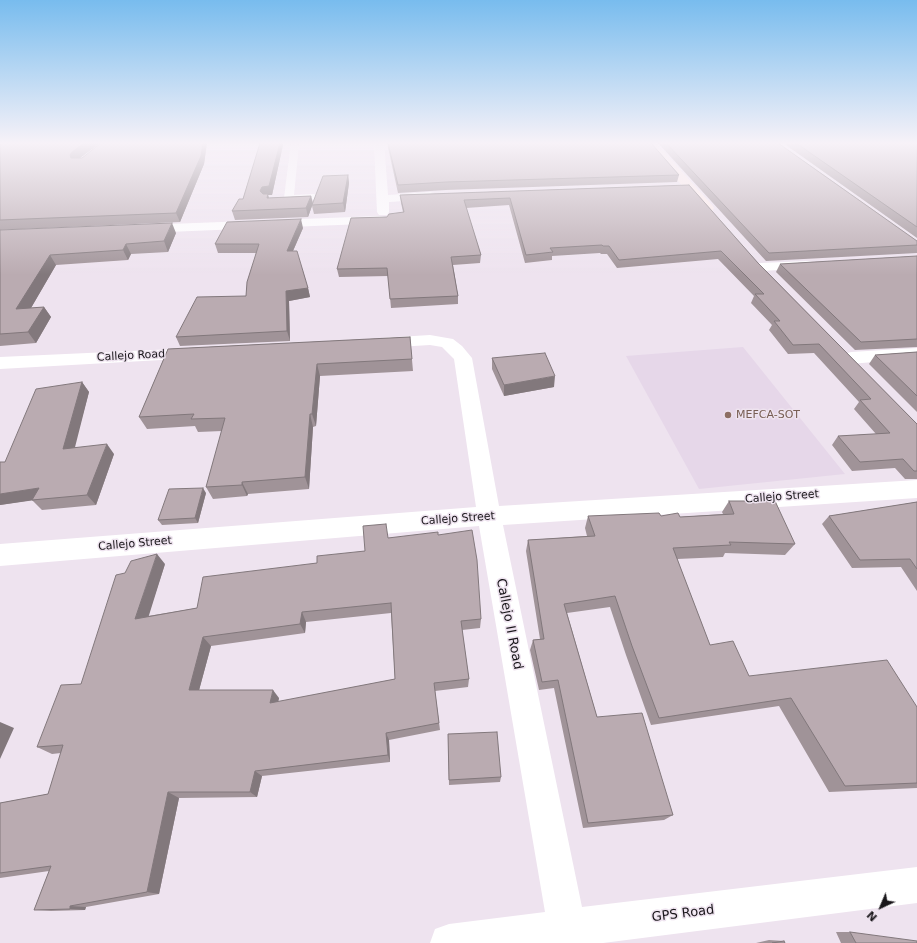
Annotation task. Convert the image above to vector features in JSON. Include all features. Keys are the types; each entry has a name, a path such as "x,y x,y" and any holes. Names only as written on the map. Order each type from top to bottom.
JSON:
{"main road":[{"path":"690,187 716,217"},
{"path":"756,262 772,279"}],"street":[{"path":"128,230 384,225 381,187"},
{"path":"674,188 690,187"},
{"path":"382,199 439,195"},
{"path":"756,262 823,264"},
{"name":"Callejo II Road","path":"366,344 430,340 447,343 463,358 489,516 567,928"},
{"name":"Callejo Road","path":"0,363 215,352"},
{"path":"850,358 917,353"},
{"name":"Callejo Street","path":"0,555 489,516 917,489"},
{"name":"GPS Road","path":"449,943 917,885"}],"lane":[{"path":"287,187 285,198 314,197"}],"shaded area":[{"name":"MEFCA-SOT","path":"743,347 845,474 699,489 626,356"}],"building":[{"path":"0,187 187,187 176,213 0,220"},
{"path":"247,187 262,187 260,191 263,194 268,194 267,198 311,196 306,208 232,211 239,199 243,199"},
{"path":"319,187 346,187 343,203 312,205"},
{"path":"631,187 691,187 758,263 917,424 917,471 914,471 903,459 860,462 838,436 890,433 860,400 871,399 819,344 793,345 774,321 780,321 755,294 764,294 721,251 619,260 609,246 602,245 550,248 553,252 526,255 510,198 464,200 481,255 451,257 458,296 390,299 387,268 337,269 351,218 387,217 389,214 404,212 400,195"},
{"path":"707,187 840,187 917,241 917,245 769,253"},
{"path":"859,187 917,187 917,227"},
{"path":"301,219 287,251 297,251 308,288 286,291 287,331 176,337 197,297 246,296 247,282 259,244 215,244 227,222"},
{"path":"172,223 164,241 126,244 123,250 50,255 16,309 44,307 28,332 0,334 0,230"},
{"path":"917,256 917,339 861,342 780,264"},
{"path":"410,337 412,359 317,364 312,414 310,414 305,477 242,482 242,485 206,487 225,418 191,419 194,414 139,417 168,349"},
{"path":"917,352 917,396 875,355"},
{"path":"545,353 555,376 504,385 492,358"},
{"path":"82,382 63,449 107,444 87,495 32,500 39,488 0,494 0,462 5,462 36,389"},
{"path":"203,488 195,518 158,520 169,489"},
{"path":"729,501 775,501 795,544 729,542 731,545 673,548 710,645 733,641 749,676 887,660 917,707 917,783 845,786 791,698 659,718 615,596 564,604 597,717 642,713 673,815 588,823 558,680 542,682 533,640 544,639 528,540 595,536 588,516 659,513 661,516 678,513 680,517 734,514"},
{"path":"917,502 917,569 910,559 860,560 829,516"},
{"path":"386,524 388,538 438,532 438,535 472,530 477,560 481,619 461,621 469,679 434,683 439,723 386,733 388,755 255,771 250,792 168,792 147,892 70,906 70,909 34,910 51,866 0,873 0,803 48,794 63,745 37,747 61,685 81,684 116,575 125,573 131,561 157,554 135,619 197,608 203,577 317,563 317,556 365,551 363,526","holes":["391,603 395,679 270,703 273,690 189,690 203,637 300,624 302,612"]},
{"path":"497,732 501,777 449,780 448,734"},
{"path":"850,932 917,941 917,943 856,943"},
{"path":"784,941 785,943 772,943"}],"place":[{"name":"MEFCA-SOT","path":"728,415"}]}
